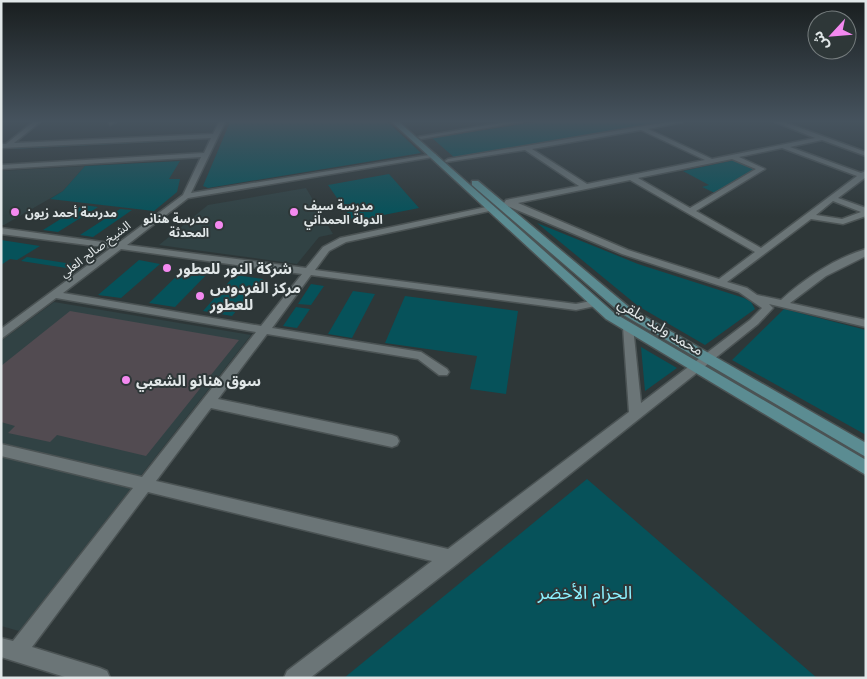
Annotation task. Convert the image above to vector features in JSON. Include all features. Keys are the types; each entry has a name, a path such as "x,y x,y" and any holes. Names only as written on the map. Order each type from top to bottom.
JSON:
{"street":[{"name":"محمد وليد ملقي","path":"440,154 626,311 702,363 866,468"},
{"path":"448,161 492,154"},
{"path":"535,154 584,186"},
{"path":"697,154 710,160"},
{"path":"100,678 9,650 145,485 326,249 343,240 584,186 743,154"},
{"path":"804,154 864,175"},
{"path":"1,167 206,155"},
{"name":"الشيخ صالح العلي","path":"3,332 186,196 206,155"},
{"path":"186,196 433,155"},
{"name":"محمد وليد ملقي","path":"433,155 500,205 610,316 866,451"},
{"path":"691,211 762,169 731,156"},
{"path":"721,282 864,175"},
{"path":"630,177 761,252"},
{"path":"832,198 866,212"},
{"path":"500,205 625,252 721,282 755,297 866,324"},
{"path":"810,216 843,222 866,212"},
{"path":"1,231 117,248 308,271 576,307 596,303"},
{"path":"783,304 805,285 833,268 866,252"},
{"path":"54,295 422,356 443,372"},
{"path":"294,678 754,322 768,308 755,297"},
{"path":"628,327 636,414"},
{"path":"208,402 392,441"},
{"path":"1,450 451,558"}],"shaded area":[{"path":"85,166 63,191 1,225 1,171"},
{"path":"306,188 333,234 319,237 297,264 159,245 208,205"},
{"path":"54,302 251,335 19,631 1,626 1,341"}],"green space":[{"path":"217,154 417,154 208,188 203,186"},
{"path":"450,154 480,154 455,158"},
{"path":"735,160 756,170 717,194 702,187 709,185 683,171"},
{"path":"180,161 169,179 180,179 177,192 154,211 50,199 63,191 85,166"},
{"path":"389,174 419,208 353,221 328,185"},
{"path":"83,205 98,207 58,232 43,230"},
{"path":"120,209 132,210 93,237 80,235"},
{"path":"537,223 638,264 744,298 751,302 755,309 705,345 638,306"},
{"path":"1,240 40,246 17,260 10,259 1,265"},
{"path":"27,257 79,265 73,269 21,261"},
{"path":"139,260 160,264 121,298 98,295"},
{"path":"186,267 210,271 175,307 149,303"},
{"path":"235,275 263,279 232,316 203,311"},
{"path":"311,284 324,286 311,305 298,304"},
{"path":"353,291 375,294 352,338 328,334"},
{"path":"405,296 518,311 506,394 470,389 477,356 385,343"},
{"path":"296,307 310,309 297,328 283,326"},
{"path":"784,309 866,330 866,435 732,360"},
{"path":"641,347 677,368 645,391"},
{"name":"الحزام الأخضر","path":"587,479 817,678 344,678"}],"building":[{"name":"سوق هنانو الشعبي","path":"70,311 239,340 146,456 57,435 50,442 8,433 15,426 1,422 1,366"}],"place":[{"name":"مدرسة أحمد زيون","path":"15,212"},
{"name":"مدرسة سيف الدولة الحمداني","path":"294,212"},
{"name":"مدرسة هنانو المحدثة","path":"219,225"},
{"name":"شركة النور للعطور","path":"167,268"},
{"name":"مركز الفردوس للعطور","path":"200,296"},
{"name":"سوق هنانو الشعبي","path":"126,380"}]}
